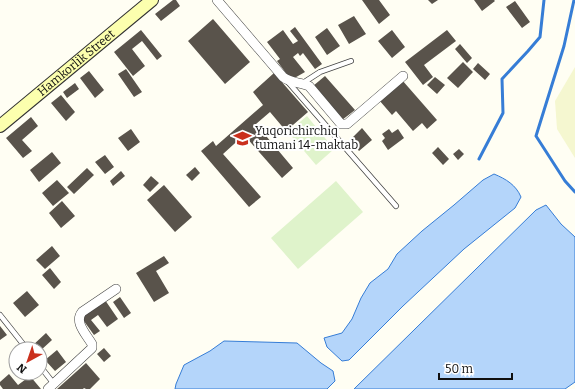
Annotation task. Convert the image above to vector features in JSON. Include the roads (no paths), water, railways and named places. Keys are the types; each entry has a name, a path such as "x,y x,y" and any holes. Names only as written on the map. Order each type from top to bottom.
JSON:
{"main road":[{"name":"Hamkorlik Street","path":"0,126 152,0"}],"street":[{"path":"217,0 287,81 303,83 309,86 341,124 347,124 403,76"},
{"path":"51,386 92,348 92,344 78,321 78,317 82,312 116,289"}],"lane":[{"path":"303,83 320,72 351,61"},
{"path":"287,81 396,206"},
{"path":"0,315 20,341"}],"water":[{"path":"494,174 510,183 519,193 521,197 515,208 464,249 403,306 349,360 342,361 327,347 324,338 342,333 352,319 361,298 370,283 388,269 397,254 483,180"},
{"path":"546,205 561,224 575,237 575,382 565,389 354,389 536,210"},
{"path":"224,341 297,343 333,371 335,381 327,389 175,389 184,365 210,351"}],"waterway":[{"path":"479,159 503,113 502,79 540,37 544,0"},
{"path":"574,0 564,46 536,136 565,181 575,192"}],"place":[{"name":"Yuqorichirchiq tumani 14-maktab","path":"242,138"}]}
